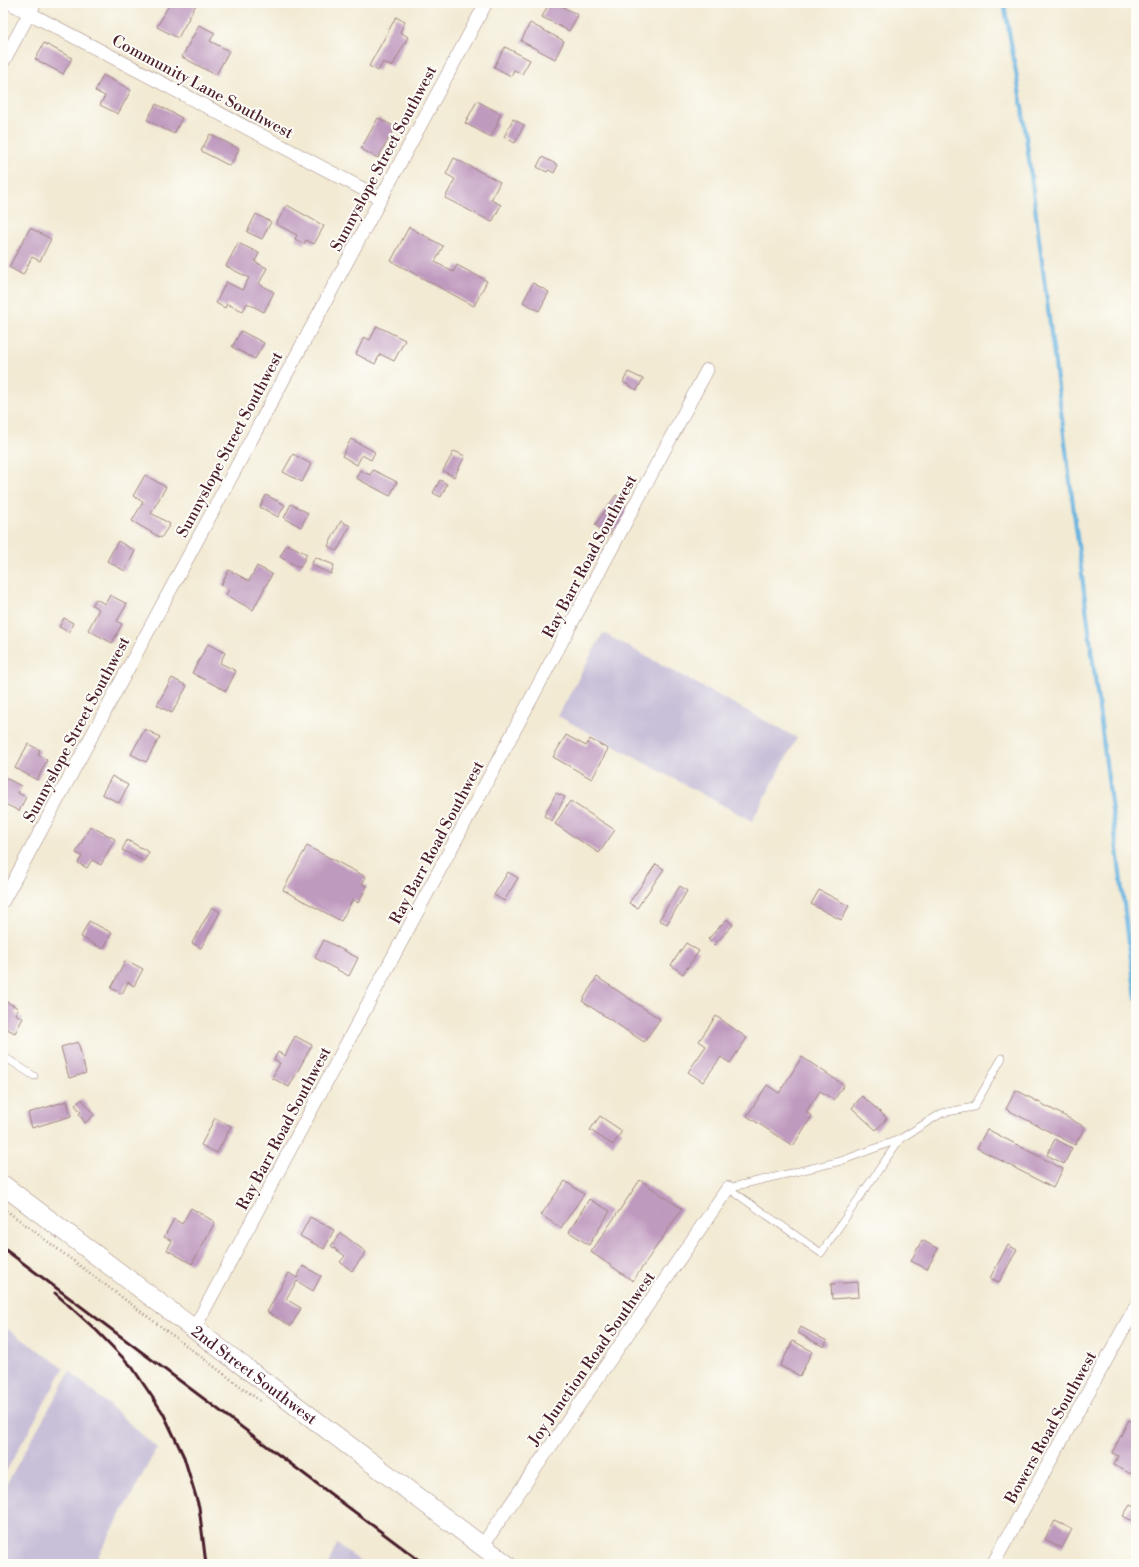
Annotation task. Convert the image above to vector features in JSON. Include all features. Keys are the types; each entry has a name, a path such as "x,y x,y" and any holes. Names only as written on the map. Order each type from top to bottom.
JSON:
{"street":[{"name":"Community Lane Southwest","path":"10,3 32,8 380,198"},
{"name":"Sunnyslope Street Southwest","path":"3,901 486,3"},
{"path":"3,62 32,8"},
{"name":"Ray Barr Road Southwest","path":"194,1330 707,370"},
{"name":"2nd Street Southwest","path":"3,1185 506,1564"},
{"name":"Joy Junction Road Southwest","path":"482,1546 728,1188"},
{"name":"Bowers Road Southwest","path":"993,1564 1136,1306"}],"lane":[{"path":"3,1056 34,1076"},
{"path":"728,1188 841,1161 900,1139 942,1113 974,1107 1002,1058"},
{"path":"728,1188 821,1253 900,1139"}],"path":[{"path":"3,1208 262,1402"}],"shaded area":[{"path":"603,633 797,738 752,821 558,716"},
{"path":"3,1326 64,1368 3,1477"},
{"path":"70,1371 157,1448 94,1564 3,1564 3,1490"},
{"path":"337,1544 364,1564 328,1564"}],"building":[{"path":"170,3 197,3 178,38 157,27"},
{"path":"549,3 556,3 578,15 569,31 542,17"},
{"path":"396,17 405,22 400,32 408,37 392,67 383,62 378,71 369,66"},
{"path":"530,23 564,41 555,59 521,41"},
{"path":"199,25 215,33 210,41 229,51 216,75 182,57"},
{"path":"44,43 72,58 63,74 35,59"},
{"path":"505,47 530,60 522,74 514,70 511,76 494,67"},
{"path":"103,75 131,90 118,114 100,105 105,96 95,91"},
{"path":"477,101 501,114 491,137 465,123"},
{"path":"156,104 182,118 174,134 147,120"},
{"path":"378,118 395,127 378,158 361,149"},
{"path":"513,119 524,125 515,143 504,137"},
{"path":"210,134 239,149 230,166 201,151"},
{"path":"542,157 558,165 554,173 549,170 547,172 537,167"},
{"path":"454,158 500,182 491,200 501,205 492,222 445,198 455,179 446,174"},
{"path":"287,205 324,226 314,244 306,240 304,244 295,239 297,235 276,224"},
{"path":"256,214 271,222 262,239 247,232"},
{"path":"409,227 443,246 435,262 453,272 457,265 487,281 474,306 391,261"},
{"path":"30,228 51,239 40,261 32,257 23,275 9,267"},
{"path":"238,243 259,253 255,262 267,268 259,284 274,292 264,312 247,303 243,311 227,304 225,308 216,303 226,282 242,290 249,278 226,266"},
{"path":"533,283 549,292 539,311 523,302"},
{"path":"377,326 405,340 394,361 380,354 375,364 356,354 364,337 370,340"},
{"path":"241,331 264,343 255,359 232,347"},
{"path":"628,372 643,379 637,390 623,382"},
{"path":"351,439 375,452 371,460 362,455 357,465 342,456"},
{"path":"454,451 465,456 454,477 443,471"},
{"path":"293,454 311,464 302,482 283,472"},
{"path":"360,470 370,475 373,470 397,482 390,496 356,478"},
{"path":"145,475 166,487 151,513 170,524 161,538 132,521 143,502 133,496"},
{"path":"440,480 447,484 441,497 433,493"},
{"path":"266,495 285,505 278,517 260,507"},
{"path":"616,495 626,503 624,506 631,511 618,531 614,528 609,535 595,525"},
{"path":"291,504 308,513 301,527 284,518"},
{"path":"341,521 350,526 337,551 328,546"},
{"path":"118,541 135,551 125,571 107,561"},
{"path":"287,544 307,554 300,568 280,557"},
{"path":"315,557 334,565 331,574 311,565"},
{"path":"257,566 272,574 253,610 226,595 229,589 221,585 229,570 249,581"},
{"path":"110,595 127,604 117,621 122,624 112,643 88,630 99,609 92,605 96,599 105,604"},
{"path":"64,618 73,623 69,632 59,627"},
{"path":"208,644 225,653 220,663 236,671 226,691 192,673"},
{"path":"172,678 187,686 172,713 157,705"},
{"path":"145,729 160,737 146,762 131,754"},
{"path":"566,735 586,746 590,739 608,749 592,779 553,757"},
{"path":"28,744 40,750 38,755 47,760 37,780 15,768"},
{"path":"112,776 128,785 119,803 102,794"},
{"path":"4,777 21,786 18,793 26,797 19,811 3,803"},
{"path":"556,793 565,797 552,821 544,816"},
{"path":"570,801 615,830 599,853 555,824"},
{"path":"90,826 115,839 101,865 92,860 87,868 78,863 82,856 76,853"},
{"path":"127,840 149,852 144,861 122,850"},
{"path":"307,846 366,877 362,884 367,886 358,903 353,899 341,921 283,890"},
{"path":"656,864 664,869 637,908 629,903"},
{"path":"508,872 518,878 504,901 494,895"},
{"path":"680,886 687,891 667,924 659,920"},
{"path":"819,890 849,906 841,920 811,904"},
{"path":"212,907 220,912 201,948 192,943"},
{"path":"727,919 733,925 714,945 708,939"},
{"path":"89,921 112,933 103,949 81,937"},
{"path":"324,940 358,958 349,976 315,958"},
{"path":"686,943 699,951 683,974 671,965"},
{"path":"126,960 143,969 134,986 128,982 122,994 111,988"},
{"path":"597,977 660,1019 644,1042 582,1001"},
{"path":"3,1000 18,1008 15,1014 23,1018 15,1033 3,1027"},
{"path":"716,1016 747,1038 730,1063 721,1057 703,1082 688,1072 706,1046 699,1041"},
{"path":"295,1036 312,1045 289,1087 272,1078 280,1063 274,1060 278,1052 285,1056"},
{"path":"78,1042 86,1073 69,1078 61,1047"},
{"path":"802,1057 844,1085 834,1100 820,1091 806,1112 812,1116 793,1146 747,1116 767,1085 779,1093"},
{"path":"1016,1090 1085,1127 1075,1145 1006,1109"},
{"path":"862,1096 887,1118 876,1130 852,1108"},
{"path":"82,1099 94,1115 85,1123 79,1114 81,1112 75,1105"},
{"path":"67,1101 71,1116 32,1128 28,1113"},
{"path":"600,1116 622,1131 613,1145 590,1130"},
{"path":"215,1118 231,1126 217,1153 201,1145"},
{"path":"987,1129 1063,1169 1053,1188 977,1148"},
{"path":"1055,1139 1072,1148 1064,1164 1047,1155"},
{"path":"640,1180 682,1209 633,1281 591,1252"},
{"path":"565,1181 584,1194 561,1228 541,1215"},
{"path":"589,1199 610,1211 589,1245 569,1232"},
{"path":"191,1208 215,1222 192,1264 167,1250 172,1241 164,1237 174,1219 182,1224"},
{"path":"310,1217 334,1230 324,1249 300,1236"},
{"path":"341,1233 366,1252 352,1271 340,1262 345,1256 331,1246"},
{"path":"922,1240 938,1249 927,1269 911,1261"},
{"path":"1008,1245 1017,1250 999,1282 990,1278"},
{"path":"303,1266 321,1276 313,1291 297,1281 286,1299 301,1308 291,1326 267,1312 289,1273 297,1278"},
{"path":"858,1282 859,1297 832,1299 831,1284"},
{"path":"801,1327 827,1341 824,1347 798,1333"},
{"path":"793,1341 812,1351 800,1376 780,1366"},
{"path":"1129,1420 1136,1423 1136,1464 1131,1474 1114,1465 1118,1456 1112,1453"},
{"path":"1130,1505 1136,1508 1136,1523 1123,1516"},
{"path":"1055,1521 1072,1529 1062,1548 1045,1539"}],"waterway":[{"path":"1004,3 1023,113 1136,998"}],"railway":[{"path":"3,1248 424,1564"},
{"path":"55,1293 97,1331 132,1367 163,1413 184,1457 199,1507 206,1564"}]}
